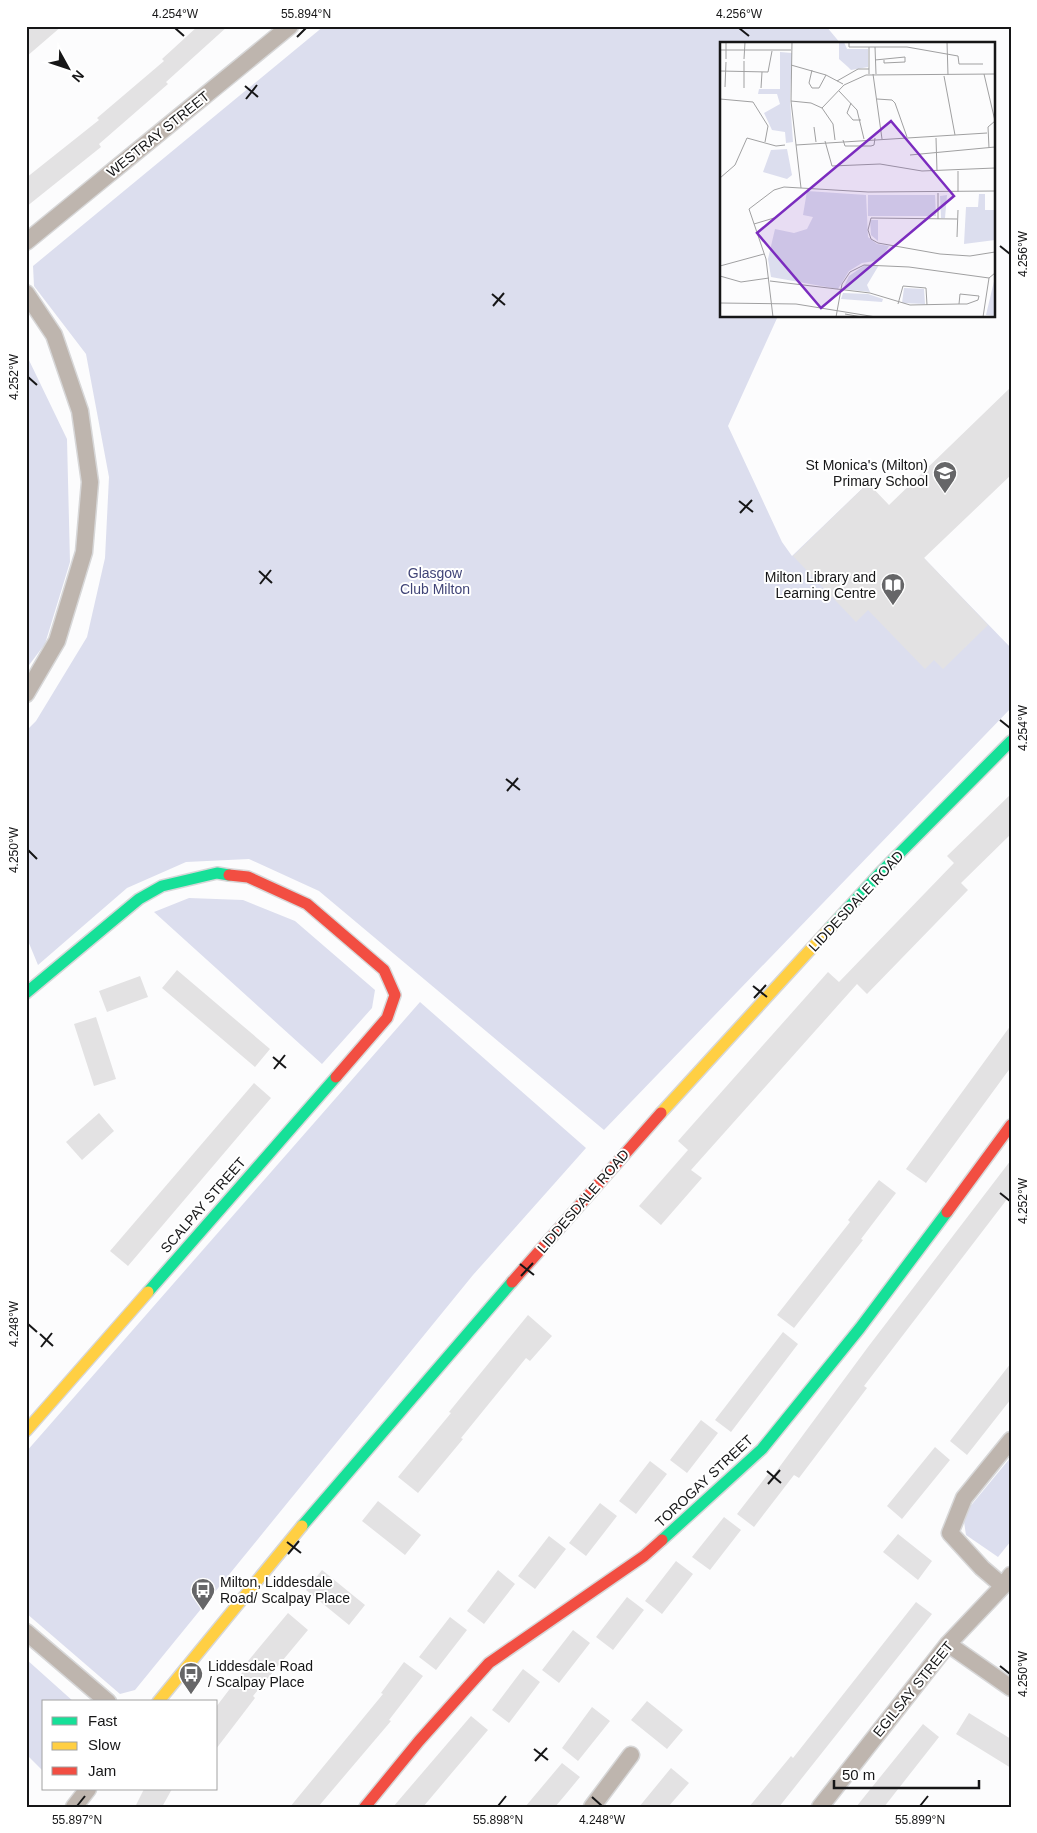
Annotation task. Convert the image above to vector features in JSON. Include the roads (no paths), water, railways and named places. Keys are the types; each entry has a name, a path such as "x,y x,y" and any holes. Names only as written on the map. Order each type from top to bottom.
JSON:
{"street":[{"name":"WESTRAY STREET","path":"26,242 290,26"},
{"path":"26,293 54,334 80,411 90,482 84,552 57,641 26,694"},
{"name":"LIDDESDALE ROAD","path":"160,1700 334,1486 615,1164 880,873 1011,742"},
{"name":"SCALPAY STREET","path":"26,993 140,899 162,886 216,874 248,877 308,904 384,970 395,995 387,1018 26,1431"},
{"name":"TOROGAY STREET","path":"365,1807 489,1662 644,1556 762,1449 860,1328 1011,1125"},
{"path":"1007,1581 982,1568 950,1534 964,1498 1011,1440"},
{"name":"EGILSAY STREET","path":"820,1807 948,1644 1007,1581"},
{"path":"26,1632 106,1700"},
{"path":"948,1644 1011,1688"},
{"path":"592,1807 632,1755"},
{"path":"74,1807 87,1790"}],"place":[{"name":"St Monica's (Milton) Primary School","path":"945,494"},
{"name":"Milton Library and Learning Centre","path":"893,606"},
{"name":"Milton, Liddesdale Road/ Scalpay Place","path":"203,1611"},
{"name":"Liddesdale Road / Scalpay Place","path":"191,1695"}],"park label":[{"name":"Glasgow Club Milton","path":"435,582"}]}
